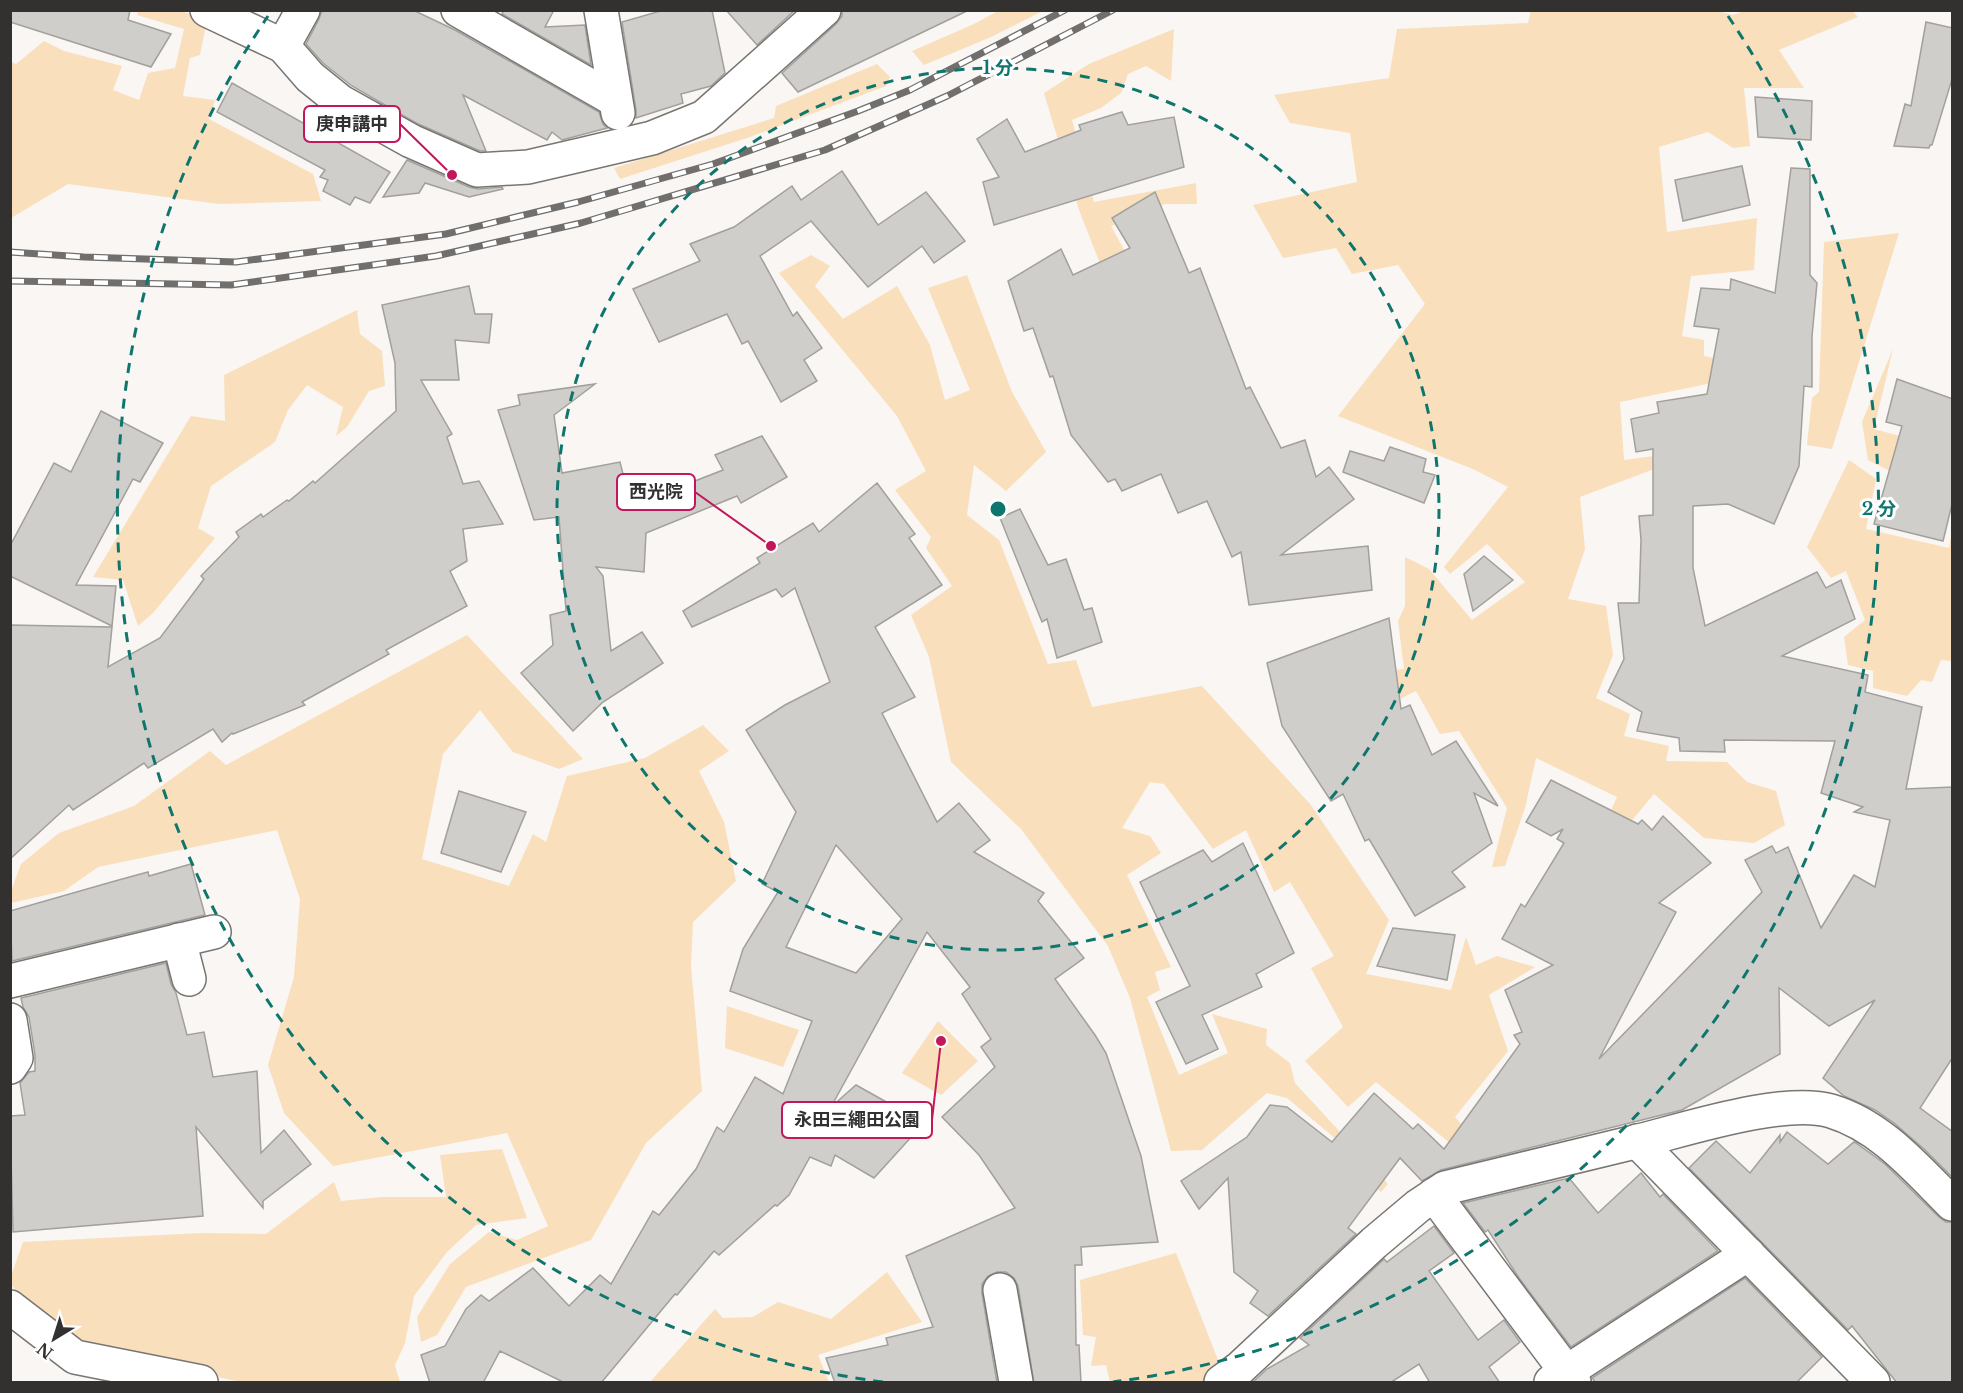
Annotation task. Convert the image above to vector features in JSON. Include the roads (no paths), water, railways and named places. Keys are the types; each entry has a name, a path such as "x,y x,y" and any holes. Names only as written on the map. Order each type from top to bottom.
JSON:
{"street":[{"path":"207,10 283,46 310,77 341,102 411,141 477,170 528,167 652,138 704,117 824,10"},
{"path":"283,46 303,10"},
{"path":"458,10 615,100"},
{"path":"601,10 615,100 626,144"},
{"path":"10,981 214,932"},
{"path":"179,940 189,979"},
{"path":"10,1020 16,1058 10,1067"},
{"path":"1236,1378 1374,1243 1444,1188 1637,1141 1765,1110 1804,1108 1829,1111 1882,1136 1953,1204"},
{"path":"1637,1141 1873,1383"},
{"path":"1434,1195 1564,1379 1748,1254"},
{"path":"1000,1290 1016,1383"},
{"path":"10,1307 75,1357 201,1383"}],"railway":[{"path":"10,252 236,262 446,234 578,202 713,164 910,90 1065,10"},
{"path":"10,281 231,285 436,256 581,223 825,150 947,96 1113,10"}],"place":[{"name":"庚申講中","path":"452,175"},
{"name":"西光院","path":"771,546"},
{"name":"永田三繩田公園","path":"941,1041"}]}
